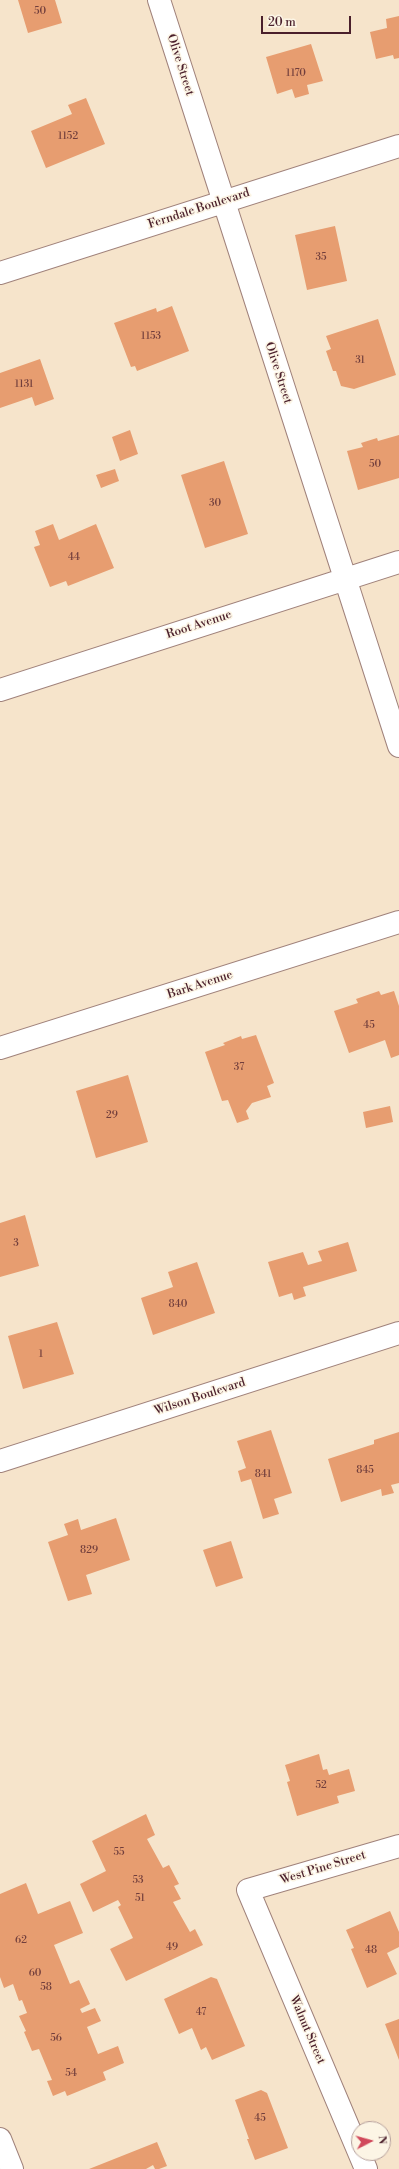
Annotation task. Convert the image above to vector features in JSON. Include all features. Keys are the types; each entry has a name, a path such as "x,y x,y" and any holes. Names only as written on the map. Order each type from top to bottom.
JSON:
{"street":[{"name":"Olive Street","path":"159,0 344,579 399,746"},
{"name":"Ferndale Boulevard","path":"0,273 399,146"},
{"name":"Root Avenue","path":"0,690 399,562"},
{"name":"Bark Avenue","path":"0,1048 399,922"},
{"name":"Wilson Boulevard","path":"0,1461 399,1333"},
{"name":"West Pine Street","path":"248,1890 399,1846"},
{"name":"Walnut Street","path":"248,1890 366,2169"},
{"path":"0,2139 12,2169"}],"building":[{"path":"18,0 55,0 62,23 28,33"},
{"path":"399,16 399,58 394,59 393,55 376,59 370,32 387,28 386,19"},
{"path":"311,44 323,81 307,85 309,94 295,98 292,89 277,94 266,57"},
{"path":"86,98 105,144 46,168 31,131 72,114 68,105"},
{"path":"335,226 347,281 307,290 295,235"},
{"path":"172,306 189,351 137,371 135,366 131,367 114,323 156,308 157,312"},
{"path":"378,319 396,375 354,389 341,386 336,371 333,371 326,351 331,349 326,336"},
{"path":"40,359 54,399 35,406 32,397 0,408 0,373"},
{"path":"130,430 138,454 120,461 112,437"},
{"path":"399,435 399,478 358,490 347,451 363,447 361,443 377,438 378,441"},
{"path":"224,461 248,534 205,548 181,475"},
{"path":"115,469 119,481 101,488 96,475"},
{"path":"53,524 59,540 96,524 114,568 68,586 66,581 50,587 34,547 40,545 35,531"},
{"path":"379,991 381,995 394,991 399,1006 399,1055 391,1058 385,1040 349,1053 334,1011 358,1003 356,999"},
{"path":"256,1035 274,1083 267,1086 271,1097 252,1103 246,1111 249,1119 237,1123 228,1100 222,1101 205,1052 225,1045 223,1043 241,1036 242,1039"},
{"path":"128,1075 148,1142 96,1158 76,1091"},
{"path":"390,1106 393,1122 366,1128 363,1112"},
{"path":"25,1215 39,1266 0,1277 0,1223"},
{"path":"348,1242 357,1271 303,1287 306,1296 294,1300 292,1293 279,1297 268,1262 303,1252 308,1265 322,1261 318,1251"},
{"path":"197,1262 215,1313 153,1335 141,1298 173,1287 168,1272"},
{"path":"57,1322 74,1374 23,1389 8,1336"},
{"path":"271,1430 292,1493 274,1499 279,1514 263,1519 251,1479 241,1482 238,1471 246,1468 237,1441"},
{"path":"399,1432 399,1483 391,1485 394,1493 382,1496 381,1489 341,1502 328,1459 374,1444 374,1440"},
{"path":"116,1518 130,1560 86,1575 92,1594 68,1601 48,1542 68,1535 64,1524 78,1519 81,1530"},
{"path":"231,1541 243,1578 216,1587 203,1550"},
{"path":"319,1754 323,1770 327,1769 329,1775 349,1769 355,1791 337,1796 339,1803 297,1816 287,1782 290,1781 285,1765"},
{"path":"146,1814 155,1835 147,1839 163,1868 169,1865 179,1884 174,1886 181,1899 173,1902 190,1932 195,1929 203,1945 126,1981 110,1949 133,1938 118,1907 121,1905 118,1900 93,1912 80,1884 106,1871 92,1841"},
{"path":"26,1883 38,1914 70,1901 83,1933 54,1945 70,1984 79,1980 90,2004 80,2009 82,2013 95,2008 101,2021 87,2027 98,2054 118,2046 124,2063 103,2072 106,2080 67,2096 65,2091 53,2096 47,2081 52,2080 39,2049 32,2051 24,2032 26,2031 19,2016 27,2013 22,2000 19,2001 13,1984 4,1988 0,1977 0,1894"},
{"path":"390,1911 399,1932 399,1947 387,1953 397,1974 367,1988 351,1949 354,1948 346,1930"},
{"path":"211,1977 217,1979 245,2046 212,2060 206,2047 201,2050 192,2028 179,2034 164,1999"},
{"path":"399,2019 399,2060 385,2024"},
{"path":"261,2090 267,2093 288,2148 255,2160 235,2100"},
{"path":"157,2142 167,2166 159,2169 155,2169 153,2165 146,2169 89,2169"}]}
